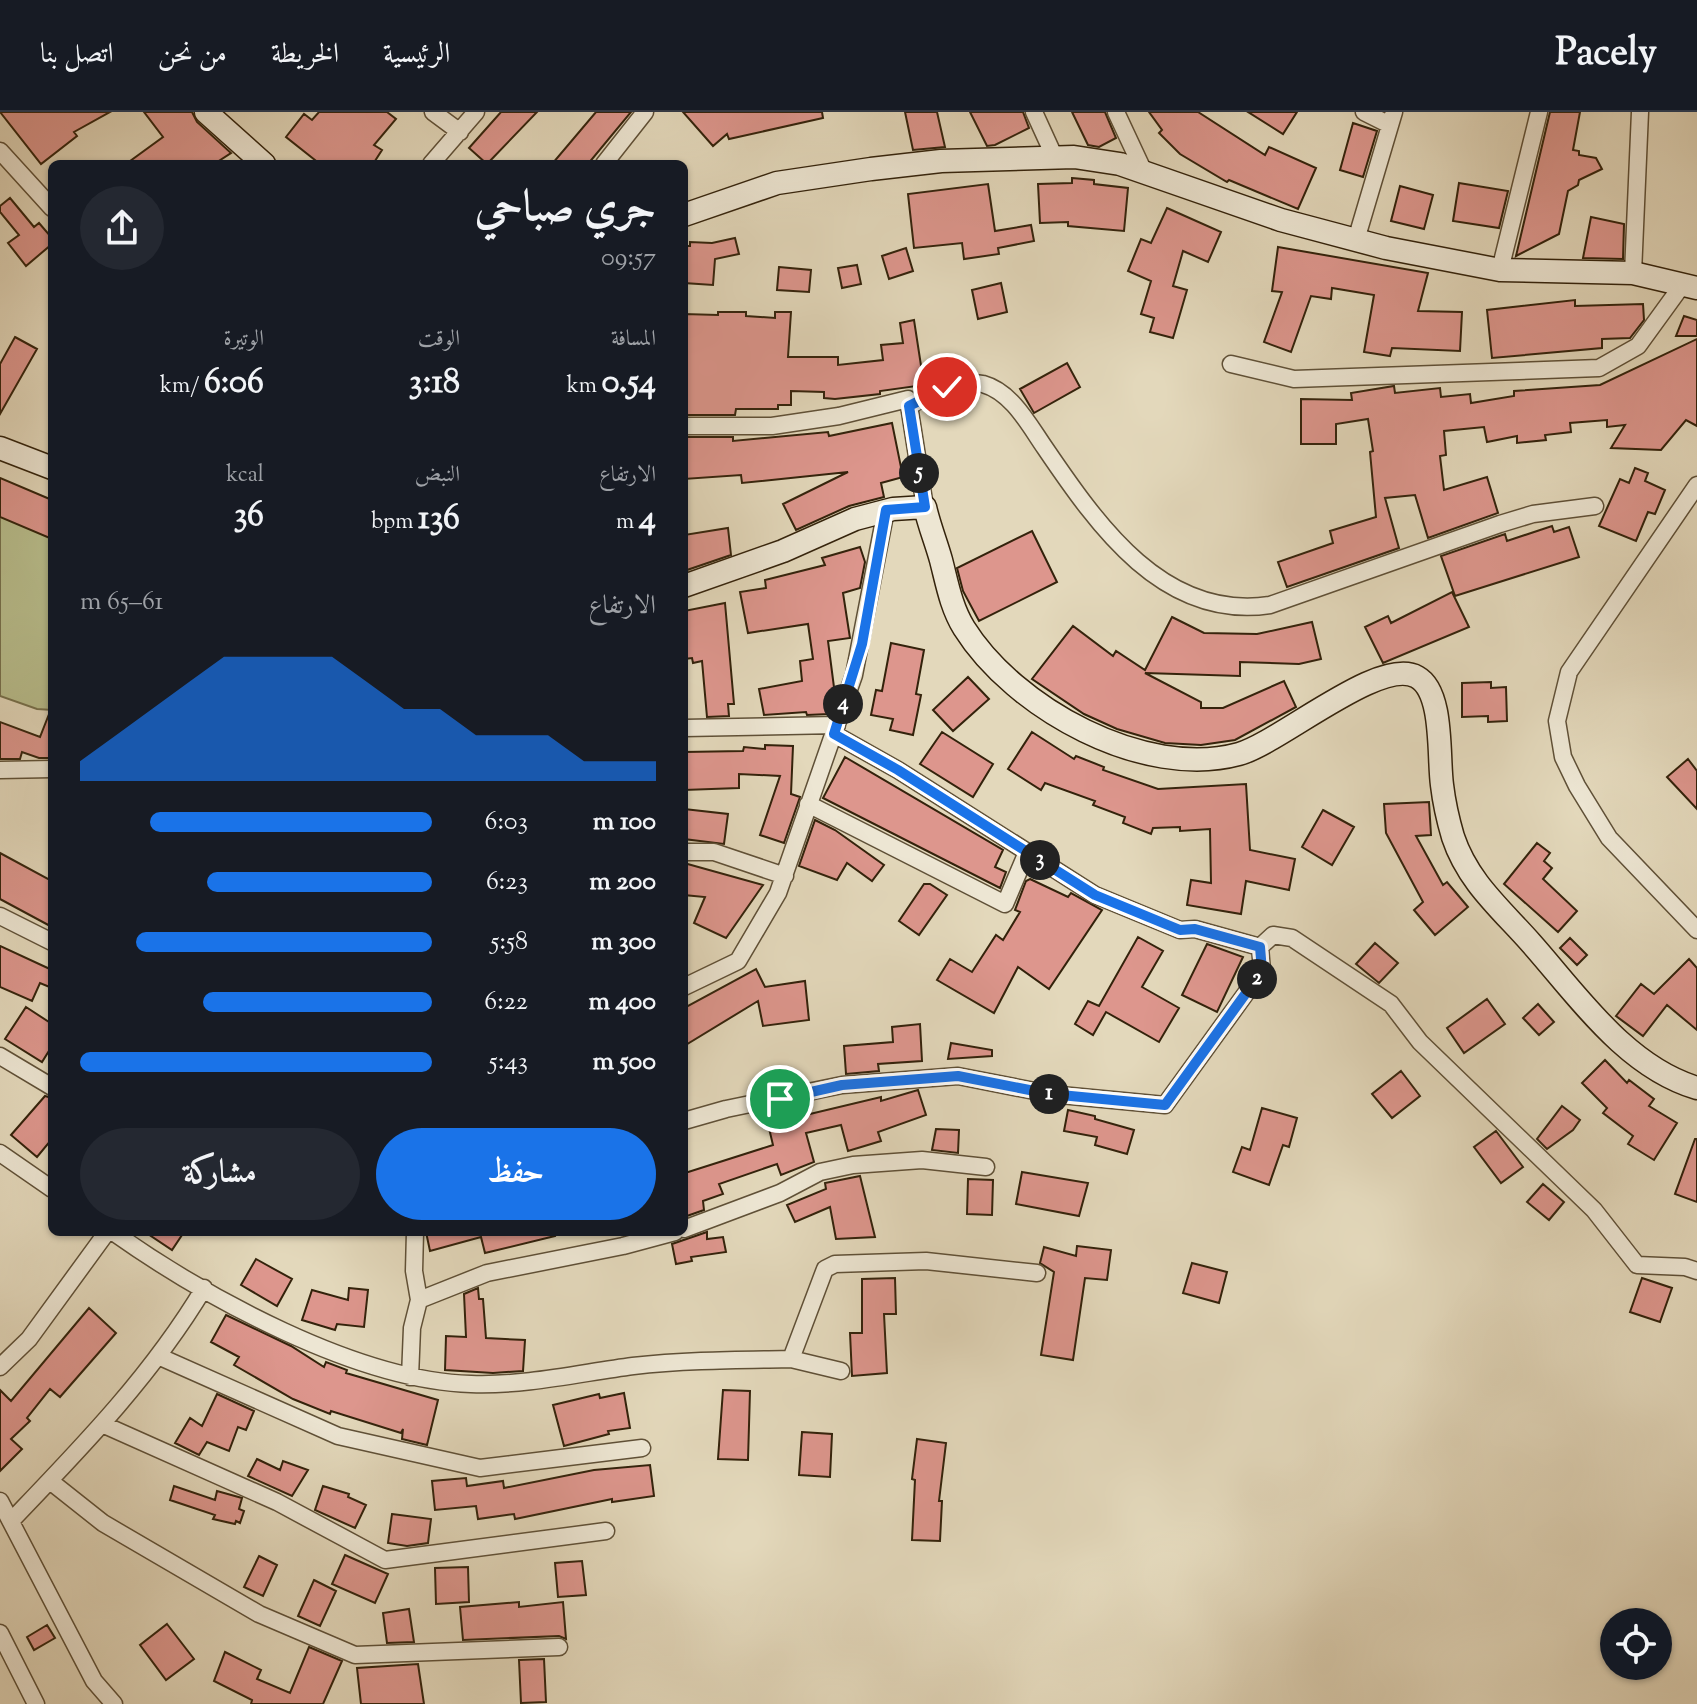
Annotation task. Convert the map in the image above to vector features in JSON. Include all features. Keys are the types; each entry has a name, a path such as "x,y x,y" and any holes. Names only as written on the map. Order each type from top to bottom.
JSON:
{"main road":[{"path":"206,112 260,160"},
{"path":"688,214 777,183 941,161 1074,157 1120,164 1281,220 1356,240 1500,270 1633,273 1690,286"},
{"path":"0,448 48,466"},
{"path":"688,585 783,551 855,519 886,510 925,507 955,612 987,658 1016,686 1052,712 1138,752 1193,759 1240,754 1294,728 1380,677 1395,672 1418,677 1426,684 1435,707 1441,782 1448,820 1471,877 1624,1045 1668,1078 1697,1088"}],"street":[{"path":"433,112 460,132"},
{"path":"435,160 476,112"},
{"path":"607,160 645,112"},
{"path":"1034,112 1055,158"},
{"path":"1116,112 1144,172"},
{"path":"1356,240 1392,119 1364,112"},
{"path":"1500,270 1539,112"},
{"path":"1633,273 1640,112"},
{"path":"0,151 48,204"},
{"path":"1231,364 1294,379 1599,368 1638,346 1690,286"},
{"path":"909,406 959,383 982,384 1001,393 1024,418 1086,505 1140,563 1174,589 1223,606 1245,608 1270,605 1500,524 1533,514 1595,506"},
{"path":"688,426 772,426 839,416 908,399 925,507"},
{"path":"1697,485 1569,672 1557,721 1563,757 1609,838 1697,930"},
{"path":"688,985 738,961 771,909 785,876 836,730 862,644 886,510"},
{"path":"688,728 836,730 1061,876 1126,910 1180,930 1195,929 1260,947"},
{"path":"0,770 48,769"},
{"path":"808,804 1005,904 1027,852"},
{"path":"688,852 714,852 785,876"},
{"path":"0,916 48,940"},
{"path":"1260,947 1273,935 1292,938 1391,1004 1420,1042 1594,1210 1637,1265 1685,1267 1697,1271"},
{"path":"688,1120 842,1085 958,1076 1050,1094 1165,1105 1262,971 1260,947"},
{"path":"0,1056 48,1085"},
{"path":"0,1153 48,1186"},
{"path":"688,1228 780,1193 820,1172 853,1165 922,1160 986,1167"},
{"path":"0,1367 29,1339 107,1236"},
{"path":"117,1236 204,1288 317,1345 410,1377 457,1384 506,1383 685,1361 791,1359 841,1371"},
{"path":"410,1377 412,1328 419,1300 414,1271 415,1236"},
{"path":"419,1300 487,1273 660,1236"},
{"path":"791,1359 825,1269 835,1264 926,1261 1037,1273"},
{"path":"11,1521 102,1424 176,1333 204,1288"},
{"path":"158,1356 338,1436 480,1468 642,1448"},
{"path":"102,1424 277,1502 385,1560 606,1531"},
{"path":"50,1481 103,1523 259,1614 355,1655 559,1647"},
{"path":"0,1501 94,1681 114,1704"},
{"path":"0,1633 36,1704"}],"green space":[{"path":"0,515 48,535 48,710 0,696"}],"building":[{"path":"0,112 110,112 74,132 77,136 41,164"},
{"path":"144,112 192,112 197,122 231,153 220,160 131,160 163,137"},
{"path":"319,112 387,112 396,119 374,145 382,150 376,160 315,160 286,137 304,114 312,120"},
{"path":"501,112 537,112 491,160 482,160 469,148"},
{"path":"596,112 631,112 591,160 555,160"},
{"path":"683,112 822,112 823,118 729,139 727,134 713,146"},
{"path":"905,112 937,112 945,147 913,150"},
{"path":"970,112 1023,112 1029,128 987,146"},
{"path":"1072,112 1105,112 1116,138 1099,147 1088,145"},
{"path":"1149,112 1198,112 1265,155 1269,147 1316,168 1298,209 1229,180 1227,182 1180,154 1159,133 1162,130"},
{"path":"1248,112 1297,112 1283,134"},
{"path":"1550,112 1580,112 1573,150 1579,151 1579,155 1596,158 1602,169 1579,180 1578,185 1568,191 1559,234 1516,256"},
{"path":"1353,123 1377,131 1363,177 1340,170"},
{"path":"1072,178 1128,188 1124,231 1068,226 1068,222 1040,223 1038,184 1072,183"},
{"path":"1459,183 1508,191 1499,228 1453,221"},
{"path":"988,184 995,231 1031,225 1034,241 998,248 999,254 964,259 962,243 914,248 908,194"},
{"path":"1400,186 1433,195 1424,229 1391,221"},
{"path":"10,198 34,227 39,223 48,233 48,247 26,266 8,243 19,235 0,212 0,206"},
{"path":"1167,208 1221,232 1208,262 1183,251 1173,286 1187,290 1173,338 1150,332 1154,318 1141,314 1151,281 1128,271 1141,239 1151,243"},
{"path":"1591,217 1624,224 1623,259 1583,258"},
{"path":"735,238 739,254 715,259 713,285 688,283 690,242 712,243"},
{"path":"1278,247 1428,273 1418,311 1462,312 1460,351 1392,348 1390,356 1364,352 1374,295 1332,288 1331,299 1311,296 1291,352 1264,342 1282,292 1272,291"},
{"path":"906,248 913,271 889,279 882,256"},
{"path":"857,265 861,284 842,288 838,268"},
{"path":"779,267 811,270 809,292 777,290"},
{"path":"1001,283 1007,312 978,319 972,290"},
{"path":"1575,300 1575,306 1643,304 1644,320 1630,338 1602,339 1602,348 1492,358 1487,310"},
{"path":"718,312 746,312 746,316 775,318 775,312 791,312 788,357 838,357 838,365 883,360 881,345 903,343 900,323 914,320 924,385 835,399 824,398 824,392 791,391 791,405 778,405 778,409 736,409 735,415 688,415 688,314 718,315"},
{"path":"1684,316 1697,320 1697,336 1676,336"},
{"path":"15,337 37,349 0,414 0,364"},
{"path":"1697,339 1697,426 1686,420 1661,450 1611,448 1625,425 1607,427 1607,420 1570,423 1571,432 1545,435 1546,440 1517,443 1517,436 1487,442 1484,427 1444,431 1446,455 1440,456 1444,490 1487,477 1498,513 1428,538 1415,495 1385,498 1399,548 1287,587 1278,562 1333,543 1330,531 1376,517 1368,419 1336,424 1336,444 1301,444 1301,399 1352,400 1351,393 1394,386 1395,393 1440,388 1441,397 1470,394 1471,403 1514,396 1514,391 1600,385"},
{"path":"1067,363 1080,387 1034,413 1020,389"},
{"path":"892,423 903,477 881,483 884,497 849,506 796,530 783,504 848,472 742,483 741,475 688,479 688,437 733,437 733,441 828,432 829,436"},
{"path":"1635,468 1648,473 1645,481 1665,490 1655,514 1648,512 1636,541 1599,526 1620,479 1629,483"},
{"path":"0,478 48,498 48,537 0,517"},
{"path":"1552,526 1554,532 1569,527 1579,557 1455,596 1441,556 1505,534 1507,541"},
{"path":"728,528 731,555 688,570 688,534"},
{"path":"1032,531 1057,582 979,621 963,591 957,568"},
{"path":"860,547 865,562 860,588 843,593 850,638 828,641 835,695 829,714 764,715 759,689 802,681 800,661 813,659 808,624 748,633 740,592 766,588 765,580 825,565 822,558"},
{"path":"1452,592 1469,627 1383,663 1365,627 1388,616 1391,623"},
{"path":"725,603 734,704 728,704 729,716 707,717 702,661 693,663 692,658 688,658 688,610"},
{"path":"1172,617 1204,633 1257,634 1312,622 1321,659 1299,664 1240,662 1240,676 1145,673 1201,702 1201,708 1223,708 1284,681 1296,707 1235,740 1201,745 1165,743 1117,729 1084,714 1032,679 1073,626 1113,656 1116,651 1145,670"},
{"path":"891,643 924,650 916,694 921,695 913,735 890,730 893,719 871,715 876,690 882,691"},
{"path":"968,677 989,699 953,731 933,710"},
{"path":"1491,682 1491,688 1506,687 1507,721 1488,722 1488,716 1462,717 1462,683"},
{"path":"48,717 48,758 22,752 20,759 0,759 0,722 40,737"},
{"path":"942,732 993,764 973,797 920,764"},
{"path":"1032,732 1074,759 1076,756 1104,767 1103,770 1158,789 1246,784 1250,850 1295,859 1289,890 1246,881 1241,914 1187,905 1191,880 1211,883 1210,829 1180,831 1180,827 1153,828 1151,834 1123,823 1125,817 1093,805 1095,801 1045,783 1041,790 1008,769"},
{"path":"765,745 793,746 791,794 800,797 784,843 760,835 780,776 739,774 739,788 688,790 688,752 743,751 744,747 765,749"},
{"path":"845,757 1003,850 995,867 1006,872 1000,888 823,798"},
{"path":"1688,759 1697,771 1697,809 1667,777"},
{"path":"1429,802 1431,835 1416,836 1443,885 1447,882 1468,907 1435,935 1414,910 1423,902 1386,833 1384,804"},
{"path":"688,809 728,814 724,844 688,840"},
{"path":"1323,810 1354,827 1332,865 1302,847"},
{"path":"815,820 835,830 884,865 872,881 847,863 837,880 799,866"},
{"path":"1537,843 1550,853 1544,861 1552,868 1543,879 1577,911 1558,932 1504,884"},
{"path":"0,853 48,879 48,925 0,899"},
{"path":"688,864 763,885 726,938 694,923 705,897 688,895"},
{"path":"1030,879 1068,897 1071,893 1102,910 1049,989 1018,967 994,1013 937,980 950,959 972,972 996,935 1003,940 1020,912 1015,910 1026,881"},
{"path":"924,884 930,884 947,895 919,935 899,921"},
{"path":"1138,937 1163,951 1142,987 1179,1008 1159,1042 1106,1012 1093,1035 1075,1024 1088,1001 1099,1006"},
{"path":"1570,938 1587,955 1577,965 1560,948"},
{"path":"1375,943 1398,963 1379,983 1356,964"},
{"path":"1207,944 1243,957 1217,1012 1182,995"},
{"path":"0,946 48,968 48,986 40,983 32,1001 0,987"},
{"path":"1689,959 1697,968 1697,1030 1667,1005 1643,1036 1616,1016 1641,984 1654,994"},
{"path":"756,969 765,987 805,981 809,1020 763,1026 758,1001 688,1044 688,1006"},
{"path":"1487,999 1505,1024 1464,1053 1447,1028"},
{"path":"1538,1004 1554,1022 1539,1035 1523,1018"},
{"path":"26,1007 48,1021 48,1052 42,1062 5,1039"},
{"path":"920,1024 922,1061 878,1064 879,1071 846,1074 844,1046 893,1042 892,1027"},
{"path":"951,1043 992,1050 992,1056 948,1059"},
{"path":"1605,1060 1627,1083 1629,1080 1654,1099 1649,1106 1677,1123 1654,1160 1628,1144 1633,1136 1603,1113 1607,1108 1582,1083"},
{"path":"1401,1071 1420,1096 1392,1118 1372,1094"},
{"path":"918,1090 926,1115 878,1132 881,1141 848,1151 841,1125 806,1133 814,1162 781,1175 777,1164 719,1184 723,1194 703,1201 704,1210 688,1216 688,1172 773,1145 768,1124 881,1097 881,1101"},
{"path":"45,1096 48,1097 48,1144 37,1157 11,1135"},
{"path":"1562,1106 1580,1120 1573,1130 1547,1149 1537,1139"},
{"path":"1262,1108 1297,1118 1289,1147 1283,1145 1269,1185 1233,1172 1242,1147 1250,1150"},
{"path":"1068,1110 1134,1130 1127,1154 1095,1145 1097,1137 1064,1131"},
{"path":"936,1129 959,1130 958,1153 932,1150"},
{"path":"1496,1131 1523,1167 1501,1183 1474,1147"},
{"path":"1697,1139 1697,1202 1675,1194"},
{"path":"1022,1172 1088,1183 1079,1216 1016,1204"},
{"path":"860,1176 875,1237 836,1239 830,1207 795,1222 787,1205 826,1189 825,1183"},
{"path":"968,1179 993,1180 992,1215 967,1214"},
{"path":"1543,1184 1564,1202 1549,1220 1527,1202"},
{"path":"707,1232 707,1239 723,1237 726,1252 691,1257 692,1261 676,1264 672,1244"},
{"path":"151,1236 181,1236 172,1250"},
{"path":"427,1236 555,1236 485,1253 481,1237 430,1251"},
{"path":"1077,1246 1111,1250 1107,1280 1085,1278 1073,1360 1041,1355 1054,1272 1040,1263 1044,1247 1076,1256"},
{"path":"256,1259 292,1279 277,1306 241,1285"},
{"path":"1192,1263 1227,1272 1219,1303 1183,1293"},
{"path":"895,1278 896,1314 884,1314 887,1373 852,1376 850,1333 862,1333 862,1279"},
{"path":"1642,1278 1672,1288 1660,1322 1630,1312"},
{"path":"349,1288 368,1290 364,1327 337,1324 335,1330 302,1320 312,1290 348,1300"},
{"path":"478,1288 479,1299 483,1299 486,1338 525,1340 523,1371 445,1370 446,1336 466,1337 464,1294"},
{"path":"89,1308 116,1333 60,1397 50,1389 27,1418 30,1421 11,1439 22,1449 0,1471 0,1390 11,1401"},
{"path":"226,1315 291,1346 324,1367 326,1362 347,1370 346,1373 438,1400 427,1445 402,1439 403,1429 401,1433 331,1411 330,1414 293,1399 234,1365 239,1357 211,1342"},
{"path":"723,1390 750,1391 748,1460 718,1459"},
{"path":"624,1393 630,1428 608,1431 609,1434 564,1446 553,1405 599,1394 600,1398"},
{"path":"217,1394 254,1411 246,1430 238,1427 229,1451 207,1442 199,1455 175,1443 190,1418 202,1426"},
{"path":"802,1432 832,1434 830,1477 799,1475"},
{"path":"917,1439 946,1443 939,1501 942,1501 940,1541 912,1540 915,1480 912,1479"},
{"path":"257,1459 280,1470 283,1461 308,1470 292,1496 248,1476"},
{"path":"650,1465 654,1496 612,1502 612,1499 515,1519 514,1514 478,1519 476,1506 435,1510 432,1481 466,1478 467,1486 503,1481 504,1488 594,1470"},
{"path":"174,1486 215,1500 217,1491 242,1498 239,1509 244,1511 240,1523 213,1519 215,1515 170,1500"},
{"path":"323,1486 349,1494 348,1497 366,1505 355,1528 315,1510"},
{"path":"392,1514 431,1519 428,1543 407,1546 388,1543"},
{"path":"345,1555 388,1574 375,1603 332,1584"},
{"path":"259,1556 277,1565 263,1596 244,1587"},
{"path":"582,1561 586,1595 558,1597 555,1563"},
{"path":"468,1567 469,1602 436,1604 435,1568"},
{"path":"314,1580 336,1591 320,1626 298,1616"},
{"path":"519,1602 519,1607 563,1602 566,1639 559,1636 463,1640 460,1607"},
{"path":"409,1609 414,1642 387,1643 383,1613"},
{"path":"167,1624 194,1659 166,1680 140,1645"},
{"path":"47,1625 55,1638 34,1650 27,1637"},
{"path":"309,1647 342,1661 323,1704 251,1704 252,1700 214,1681 225,1652 261,1670 257,1679 290,1693"},
{"path":"544,1659 546,1702 521,1703 519,1660"},
{"path":"418,1664 424,1704 361,1704 357,1668"}],"route":[{"path":"780,1099 842,1085 958,1076 1050,1094 1165,1105 1262,971 1260,947 1195,929 1180,930 1095,895 898,770 834,734 862,644 886,510 925,507 909,406 947,387"}]}
